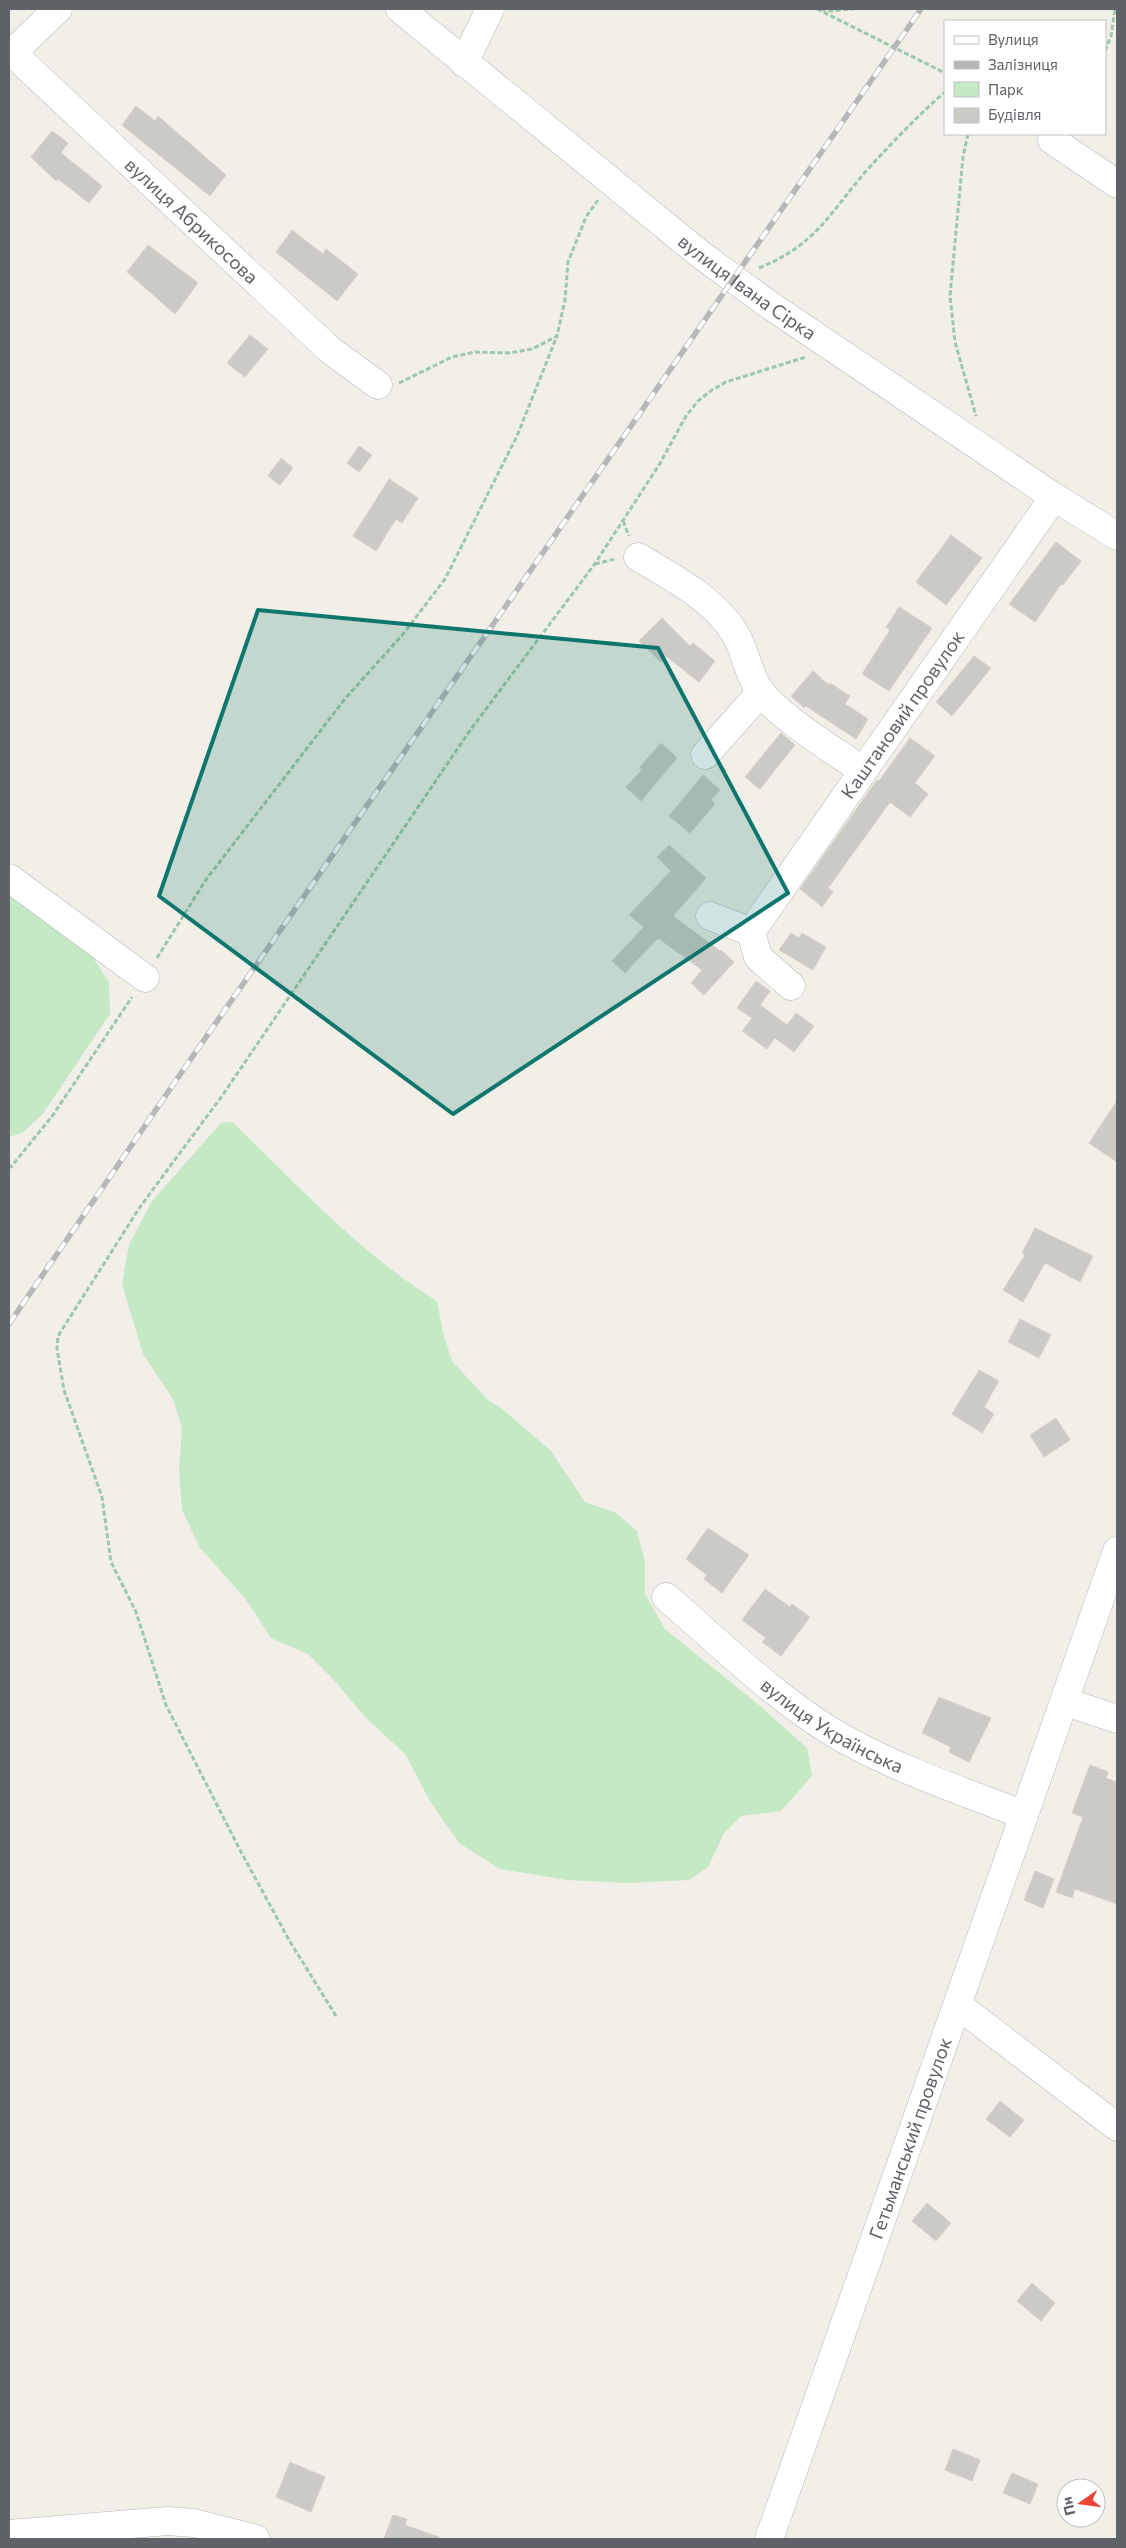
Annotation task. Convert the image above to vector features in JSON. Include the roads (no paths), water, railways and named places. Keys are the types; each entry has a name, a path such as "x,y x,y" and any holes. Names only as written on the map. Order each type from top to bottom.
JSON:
{"street":[{"path":"10,52 58,9"},
{"name":"вулиця Івана Сірка","path":"400,9 610,183 768,304 841,351 1054,497 1117,536"},
{"path":"464,63 490,9"},
{"name":"вулиця Абрикосова","path":"10,52 330,350 378,385"},
{"path":"1052,140 1117,184"},
{"name":"Каштановий провулок","path":"751,932 1054,497"},
{"path":"638,557 705,601 734,632 749,672 761,692 784,714 863,771"},
{"path":"705,755 761,692"},
{"path":"9,878 145,978"},
{"path":"710,916 751,932 758,957 791,986"},
{"name":"Гетьманський провулок","path":"768,2539 959,2006 1117,1551"},
{"name":"вулиця Українська","path":"666,1596 800,1711 846,1740 897,1765 1024,1815"},
{"path":"1066,1702 1117,1719"},
{"path":"959,2006 1117,2127"},
{"path":"9,2534 168,2521 194,2523 256,2539"}],"railway":[{"path":"9,1324 188,1063 921,9"}]}
